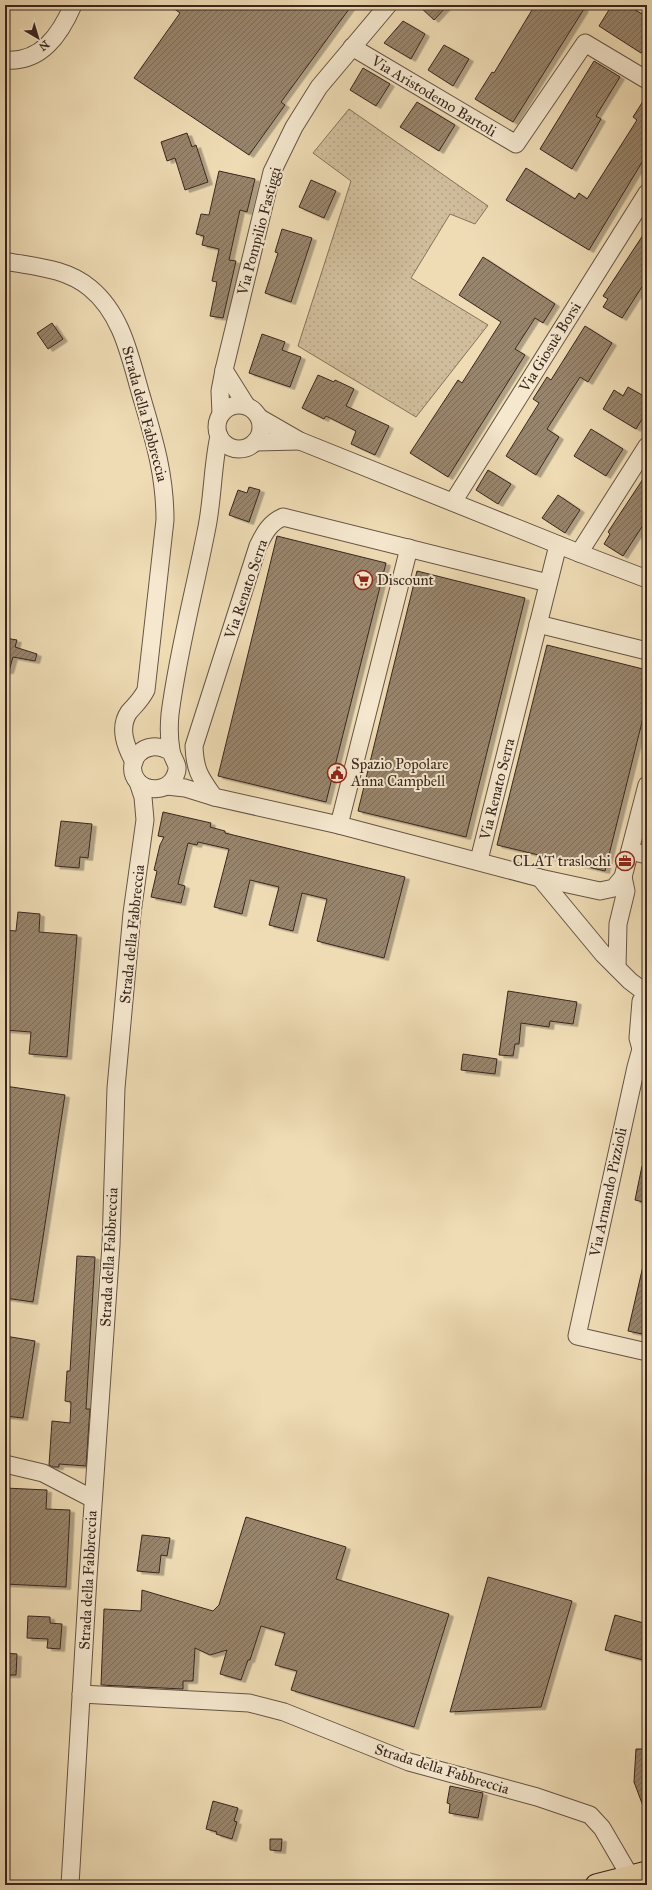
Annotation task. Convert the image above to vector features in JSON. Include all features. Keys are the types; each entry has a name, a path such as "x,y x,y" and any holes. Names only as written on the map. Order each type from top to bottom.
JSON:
{"main road":[{"path":"596,1885 638,1874"}],"street":[{"path":"5,60 25,59 40,52 54,38 72,5"},
{"name":"Via Pompilio Fastiggi","path":"222,414 220,391 224,370 272,172 294,127 319,87 388,5"},
{"name":"Via Aristodemo Bartoli","path":"352,47 516,144 585,43 647,80"},
{"name":"Via Giosuè Borsi","path":"452,502 647,193"},
{"name":"Strada della Fabbreccia","path":"5,263 10,262 55,270 73,276 90,288 106,304 116,320 126,343 159,458 165,491 165,520 146,690 140,702 130,712 124,722 123,730 127,750 134,762"},
{"path":"224,370 246,406"},
{"path":"260,418 261,431 255,442 249,447 234,448 223,442 219,436 217,424 222,414 233,405 246,406 256,412 260,418 300,440 558,545 647,579"},
{"name":"Strada della Fabbreccia","path":"145,820 164,787 174,779 177,770 176,760 171,752 170,715 191,596 207,531 214,473 214,458 219,436"},
{"path":"255,442 300,440"},
{"path":"579,553 647,446"},
{"path":"214,473 234,448"},
{"name":"Via Renato Serra","path":"214,797 201,779 194,764 194,746 258,546 267,529 275,520 282,517 548,583"},
{"name":"Via Renato Serra","path":"479,860 558,545"},
{"path":"339,825 409,548"},
{"path":"538,624 647,651"},
{"name":"Strada della Fabbreccia","path":"70,1885 93,1499 111,1245 116,1088 132,913 145,820 143,797 133,769 138,753 150,746 170,715"},
{"path":"123,730 134,740 150,746 163,747 171,752"},
{"path":"138,782 149,789 164,787"},
{"path":"616,968 618,924 626,891 623,877 647,785"},
{"name":"Via Renato Serra","path":"164,787 185,788 214,797 339,825 479,860 540,878 600,891 614,888 623,877"},
{"path":"630,851 647,856"},
{"name":"Via Armando Pizzioli","path":"540,878 603,954 616,968 647,994 641,1001 638,1038 645,1047 577,1336 647,1352"},
{"path":"5,1464 43,1472 93,1499"},
{"name":"Strada della Fabbreccia","path":"82,1694 249,1703 284,1712 409,1762 537,1798 590,1815 638,1874"}],"shaded area":[{"path":"349,109 488,206 475,224 450,214 411,278 488,325 416,417 298,346 351,181 313,153"}],"building":[{"path":"169,5 352,5 281,102 285,105 249,155 134,78 180,13"},
{"path":"418,5 448,5 434,20"},
{"path":"535,5 578,5 584,9 513,122 475,99 492,72 494,73"},
{"path":"612,5 627,5 647,17 647,43 641,53 599,26"},
{"path":"403,21 425,34 411,59 384,43"},
{"path":"444,45 469,59 453,86 428,70"},
{"path":"594,61 620,77 596,116 601,119 572,169 540,149"},
{"path":"363,68 390,84 376,106 350,90"},
{"path":"647,95 647,154 589,250 506,200 526,168 575,199 579,193 587,199 637,120 633,117"},
{"path":"417,102 455,125 439,151 400,127"},
{"path":"187,133 192,147 196,145 208,182 185,190 175,158 167,161 161,142"},
{"path":"219,171 255,179 247,212 240,210 229,260 236,261 223,318 210,316 217,282 212,281 219,249 202,245 204,236 196,234 201,214 209,215"},
{"path":"311,180 336,191 324,218 299,207"},
{"path":"282,229 312,238 291,302 265,293 278,253 275,252"},
{"path":"647,229 647,279 622,318 603,307 608,299 603,296"},
{"path":"483,257 555,304 543,323 535,318 515,349 525,355 448,477 410,453 458,380 462,383 501,322 459,295"},
{"path":"52,323 63,339 48,349 37,333"},
{"path":"585,326 612,343 588,382 580,377 547,429 559,437 536,475 506,456 539,403 533,399 547,377 551,380"},
{"path":"262,334 285,342 282,350 301,357 290,387 249,373"},
{"path":"318,375 334,382 335,380 354,389 346,406 389,426 375,455 351,444 356,431 326,416 324,419 302,408"},
{"path":"628,387 647,398 647,411 636,429 603,409 614,390 623,396"},
{"path":"591,429 623,449 606,476 574,456"},
{"path":"488,470 511,484 498,504 476,490"},
{"path":"647,473 647,519 623,556 604,544 610,534 608,532"},
{"path":"249,487 260,490 249,522 229,515 238,490 247,493"},
{"path":"558,495 580,510 565,533 542,518"},
{"path":"277,536 386,563 326,802 218,776"},
{"path":"417,571 525,598 466,837 358,811"},
{"path":"5,638 17,640 15,647 37,654 35,661 13,657 9,671 5,671"},
{"path":"547,645 647,670 647,702 605,871 497,845"},
{"path":"163,812 211,823 210,827 225,831 225,833 405,877 384,958 317,941 327,899 302,893 293,931 269,925 279,887 250,880 242,914 214,907 229,849 198,842 197,845 188,843 178,884 185,886 181,903 151,897 157,871 154,870 160,845 164,837 158,836"},
{"path":"61,821 92,824 88,858 80,857 79,868 55,866"},
{"path":"18,912 40,914 39,932 77,935 67,1057 29,1054 31,1032 5,1030 5,930 16,931"},
{"path":"508,991 577,1002 573,1024 550,1021 549,1027 521,1023 519,1044 515,1044 513,1056 499,1055"},
{"path":"463,1054 497,1059 495,1074 461,1070"},
{"path":"5,1086 65,1095 33,1302 5,1298"},
{"path":"642,1166 647,1167 647,1203 635,1200"},
{"path":"77,1256 95,1257 86,1409 90,1409 86,1466 59,1464 59,1467 53,1467 49,1465 52,1421 70,1423 71,1402 65,1401 67,1371 70,1371"},
{"path":"643,1266 647,1266 647,1335 628,1331"},
{"path":"5,1336 35,1341 23,1418 5,1416"},
{"path":"5,1488 47,1490 46,1509 70,1510 66,1587 5,1584"},
{"path":"246,1517 346,1547 336,1579 449,1614 414,1727 291,1690 297,1671 275,1665 285,1633 261,1626 250,1660 248,1660 241,1680 220,1674 227,1650 210,1655 195,1648 193,1681 183,1681 183,1689 101,1685 104,1609 141,1611 142,1590 213,1611 219,1605"},
{"path":"142,1535 170,1538 167,1556 161,1555 159,1573 137,1571"},
{"path":"488,1577 572,1601 541,1707 450,1712"},
{"path":"615,1615 647,1624 647,1661 605,1650"},
{"path":"28,1616 50,1617 50,1623 62,1624 60,1649 47,1648 48,1639 27,1638"},
{"path":"5,1653 17,1654 16,1675 5,1675"},
{"path":"636,1749 647,1749 646,1814 634,1782"},
{"path":"450,1786 483,1793 478,1818 449,1813 450,1804 447,1803"},
{"path":"213,1801 238,1808 234,1821 237,1822 232,1839 206,1829"},
{"path":"270,1839 282,1839 281,1851 270,1850"}],"place":[{"name":"Discount","path":"363,580"},
{"name":"Spazio Popolare Anna Campbell","path":"337,773"},
{"name":"CLAT traslochi","path":"625,861"}]}
